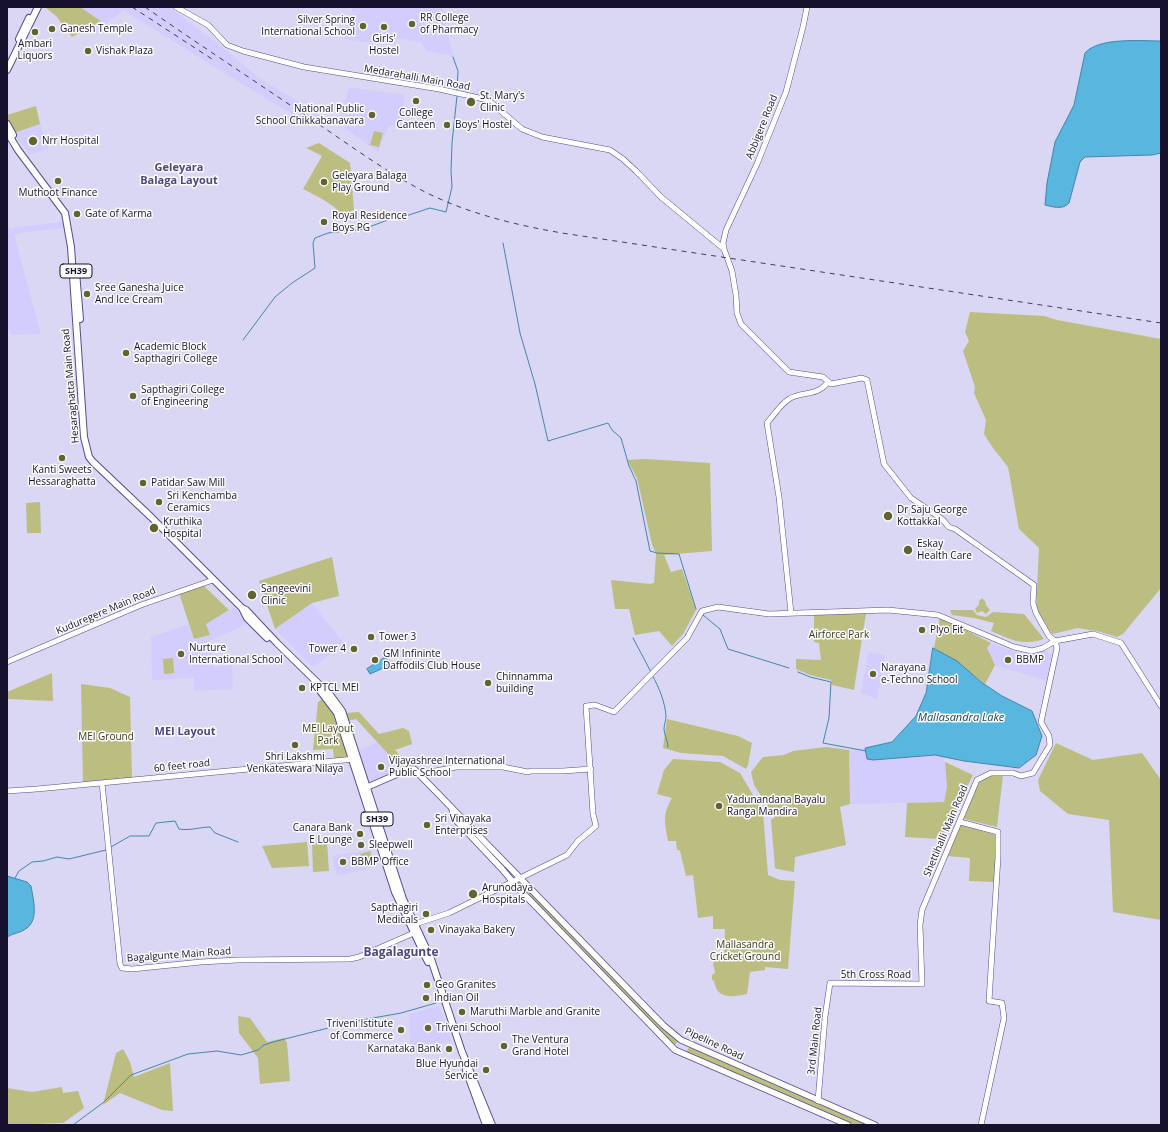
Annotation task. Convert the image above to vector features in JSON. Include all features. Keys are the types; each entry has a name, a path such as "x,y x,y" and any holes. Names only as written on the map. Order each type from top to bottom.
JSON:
{"main road":[{"path":"7,62 34,7"},
{"path":"7,70 38,7"},
{"name":"Hesaraghatta Main Road","path":"7,124 25,152 64,206 71,223 77,279 86,437"},
{"name":"Hesaraghatta Main Road","path":"7,132 18,150 65,214 71,248 86,437"},
{"path":"86,437 91,454 95,460 242,608 247,618 315,684 337,713 365,788 395,892 431,959 462,1052 492,1125"},
{"path":"365,788 409,769 414,769 452,809"},
{"name":"Pipeline Road","path":"452,809 661,1022 681,1040 875,1125"},
{"name":"Pipeline Road","path":"452,809 454,818 502,869 512,882 675,1050 848,1125"},
{"path":"416,932 458,1052 486,1125"}],"street":[{"name":"Medarahalli Main Road","path":"176,7 208,25 227,45 243,51 304,67 440,89 488,100 522,129 542,137 610,150 644,178 661,197 724,249"},
{"name":"Abbigere Road","path":"724,249 723,243 726,230 757,164 786,92 807,7"},
{"path":"724,249 732,270 737,313 741,324 789,372 823,377 831,384 862,378 868,380 884,464 911,498 942,519 949,527 1034,585 1033,603 1036,613 1049,636 1055,641"},
{"path":"791,613 779,497 767,423 790,398 811,393 825,387 828,382"},
{"name":"Kuduregere Main Road","path":"7,662 141,605 213,580"},
{"path":"412,925 445,915 567,855 578,841 596,826 586,706 595,705 614,712 687,638 702,611 718,607 769,614 888,610 938,615 1014,647 1032,651 1043,648 1055,641 1092,634 1121,642 1161,706"},
{"name":"Shettihalli Main Road","path":"922,984 920,925 922,910 977,780 991,773 1012,773 1021,776 1033,773 1050,745 1050,736 1041,722 1057,648 1055,641"},
{"name":"60 feet road","path":"7,791 355,759"},
{"path":"420,774 456,767 503,767 528,772 591,769"},
{"name":"Bagalgunte Main Road","path":"102,783 114,911 120,964 122,968 132,969 237,960 350,959 359,957 416,932"},
{"path":"960,822 998,832 998,857 989,1001 1002,1003 1004,1018 981,1125"},
{"name":"5th Cross Road","path":"830,983 922,984"},
{"name":"3rd Main Road","path":"818,1101 825,1017 830,983"}],"shaded area":[{"path":"80,7 169,7 220,45 259,78 319,114 311,125 123,10 106,24"},
{"name":"RR College of Pharmacy","path":"352,7 443,7 450,44 454,56 427,51 421,42 377,37 376,42 343,39 352,13"},
{"name":"National Public School Chikkabanavara","path":"349,87 404,95 403,126 389,126 378,152 339,123"},
{"name":"Nrr Hospital","path":"40,124 49,148 30,155 14,133"},
{"path":"64,222 65,228 14,235 41,334 12,335 7,327 7,225 10,229 16,227"},
{"path":"312,603 344,644 313,667 275,629"},
{"name":"Nurture International School","path":"234,607 247,624 209,641 214,667 232,665 233,689 194,691 194,678 152,680 151,637 189,624 194,639 210,635 206,624"},
{"path":"991,643 1024,655 1043,651 1052,654 1047,681 995,665 987,648"},
{"name":"Narayana e-Techno School","path":"868,652 885,655 877,699 861,693"},
{"name":"Vijayashree International Public School","path":"377,742 402,769 369,783 357,751"},
{"path":"865,748 867,759 935,755 944,757 947,787 944,802 850,804 849,750"},
{"path":"371,849 377,866 337,876 332,856"},
{"name":"Triveni School","path":"439,1006 452,1042 410,1045 409,1014"}],"green space":[{"path":"45,7 80,7 101,21 72,37 56,16"},
{"path":"36,106 40,124 14,133 7,115"},
{"path":"374,131 383,133 379,147 370,145"},
{"path":"319,143 350,163 354,210 342,216 340,212 331,204 303,189 322,156 306,148"},
{"path":"970,312 1044,316 1057,320 1161,339 1161,588 1123,634 1117,637 1101,632 1078,628 1052,634 1036,608 1039,548 1019,529 1008,467 984,434 986,420 974,393 975,387 963,351 969,341 965,332"},
{"path":"645,459 710,463 712,551 664,555 671,572 682,569 696,610 683,634 672,646 659,631 635,635 629,609 615,609 611,580 650,584 654,583 656,554 652,544 637,478 627,460"},
{"path":"40,502 41,533 27,533 26,503"},
{"path":"332,557 339,596 312,603 275,629 259,581"},
{"path":"203,585 229,610 206,624 210,635 194,639 179,593"},
{"path":"982,598 990,610 986,614 982,611 977,613 975,609 979,605 979,601"},
{"path":"950,610 973,610 977,615 986,617 993,612 1024,614 1044,639 1029,642 1017,641 991,631 994,623 952,615"},
{"name":"Airforce Park","path":"866,613 854,690 832,685 831,680 810,675 796,669 796,659 821,660 819,643 814,642 814,614"},
{"path":"940,617 991,643 987,648 995,665 985,684 934,648"},
{"path":"173,658 174,673 164,674 163,659"},
{"path":"52,673 53,701 7,699 7,692"},
{"name":"MEI Ground","path":"81,684 110,688 130,697 132,778 83,783"},
{"name":"MEI Layout Park","path":"324,698 336,716 349,758 334,759 333,749 313,750 318,702"},
{"path":"359,712 379,734 403,728 409,731 412,744 395,750 410,765 402,769 356,719 347,721 345,713"},
{"path":"667,719 738,736 752,743 746,769 723,756 681,753 663,748"},
{"path":"1056,743 1093,760 1142,753 1161,780 1161,920 1113,912 1109,820 1068,814 1040,791 1038,780"},
{"path":"826,747 849,750 850,804 840,807 846,845 795,857 794,872 777,869 775,868 771,820 775,817 754,785 751,772 763,757 784,755 793,751"},
{"name":"Mallasandra Cricket Ground","path":"673,759 720,762 740,773 763,812 768,875 780,880 795,881 788,969 765,967 765,970 750,972 747,994 726,996 718,991 714,981 712,980 712,975 715,973 713,966 714,960 717,958 724,958 725,929 713,929 713,916 698,918 693,875 686,876 680,851 677,850 676,841 668,841 665,819 667,809 672,798 657,794 664,770"},
{"path":"945,762 973,775 941,839 905,837 907,803 944,802 947,787"},
{"path":"1003,775 997,827 964,819 978,781 991,776"},
{"path":"961,825 996,835 995,882 969,881 970,858 947,856"},
{"path":"307,842 309,866 272,868 262,846"},
{"path":"327,842 329,871 313,872 312,843"},
{"path":"370,851 373,862 362,865 358,860 360,854"},
{"path":"520,879 589,953 678,1041 673,1047 514,883"},
{"path":"238,1016 250,1018 267,1042 284,1038 287,1043 290,1081 260,1084 258,1058 239,1033"},
{"path":"689,1047 872,1125 850,1125 686,1053"},
{"path":"123,1049 130,1062 134,1077 170,1063 173,1111 162,1110 120,1093 103,1105 116,1053"},
{"path":"62,1087 63,1093 78,1091 84,1108 63,1123 7,1125 7,1088 32,1092"}],"water":[{"path":"1161,41 1161,153 1152,155 1085,157 1080,162 1069,203 1064,207 1045,205 1047,183 1055,142 1074,105 1085,53 1091,48 1100,44 1110,42"},
{"name":"Mallasandra Lake","path":"933,648 957,661 981,682 1002,696 1032,711 1042,736 1036,755 1019,768 964,761 935,755 873,760 867,759 865,748 892,742 916,716 926,693"},
{"path":"386,657 390,665 370,674 367,669"},
{"path":"7,876 27,882 31,886 34,902 34,914 31,924 25,930 7,937"}],"waterway":[{"path":"453,57 458,71 457,90"},
{"path":"243,340 275,297 292,283 315,268 313,243 315,238 328,233 364,229 390,219 406,216 430,208 446,212 452,187 452,143 457,96"},
{"path":"503,243 520,333 535,384 548,441 608,423 612,430 621,438 629,466 636,481 650,551 657,553 679,554 696,609"},
{"path":"703,615 720,629 728,649 789,668"},
{"path":"633,638 651,672"},
{"path":"798,672 810,677 831,682 829,718 823,743 866,751"},
{"path":"652,675 663,700 666,716 664,731 668,747"},
{"path":"111,847 130,836 149,836 156,823 175,821 179,829 187,830 210,827 215,833 238,842"},
{"path":"15,878 19,871 32,862 57,857 69,859 106,850"},
{"path":"73,1125 104,1102 131,1075 188,1054 217,1051 241,1055 258,1050 264,1045 273,1042 356,1021 401,1013 436,1003"}],"railway":[{"path":"132,7 212,59"},
{"path":"145,7 367,157 412,185 448,202 504,221 562,233 1161,323"}],"place":[{"name":"RR College of Pharmacy","path":"412,24"},
{"name":"Silver Spring International School","path":"363,26"},
{"name":"Girls' Hostel","path":"384,27"},
{"name":"Ganesh Temple","path":"52,29"},
{"name":"Ambari Liquors","path":"35,32"},
{"name":"Vishak Plaza","path":"88,51"},
{"name":"College Canteen","path":"416,101"},
{"name":"St. Mary's Clinic","path":"471,102"},
{"name":"National Public School Chikkabanavara","path":"372,115"},
{"name":"Boys' Hostel","path":"447,125"},
{"name":"Nrr Hospital","path":"33,141"},
{"name":"Muthoot Finance","path":"58,181"},
{"name":"Geleyara Balaga Play Ground","path":"324,182"},
{"name":"Gate of Karma","path":"77,214"},
{"name":"Royal Residence Boys PG","path":"324,222"},
{"name":"Sree Ganesha Juice And Ice Cream","path":"87,294"},
{"name":"Academic Block Sapthagiri College","path":"126,353"},
{"name":"Sapthagiri College of Engineering","path":"133,396"},
{"name":"Kanti Sweets Hessaraghatta","path":"62,458"},
{"name":"Patidar Saw Mill","path":"143,483"},
{"name":"Sri Kenchamba Ceramics","path":"159,502"},
{"name":"Dr Saju George Kottakkal","path":"888,516"},
{"name":"Kruthika Hospital","path":"154,528"},
{"name":"Eskay Health Care","path":"908,550"},
{"name":"Sangeevini Clinic","path":"252,595"},
{"name":"Plyo Fit","path":"922,630"},
{"name":"Tower 3","path":"371,637"},
{"name":"Tower 4","path":"354,649"},
{"name":"Nurture International School","path":"181,654"},
{"name":"GM Infininte Daffodils Club House","path":"375,660"},
{"name":"BBMP","path":"1008,660"},
{"name":"Narayana e-Techno School","path":"873,674"},
{"name":"Chinnamma building","path":"488,683"},
{"name":"KPTCL MEI","path":"302,688"},
{"name":"Shri Lakshmi Venkateswara Nilaya","path":"295,745"},
{"name":"Vijayashree International Public School","path":"381,767"},
{"name":"Yadunandana Bayalu Ranga Mandira","path":"719,806"},
{"name":"Sri Vinayaka Enterprises","path":"427,825"},
{"name":"Canara Bank E Lounge","path":"360,834"},
{"name":"Sleepwell","path":"361,845"},
{"name":"BBMP Office","path":"343,862"},
{"name":"Arunodaya Hospitals","path":"473,894"},
{"name":"Sapthagiri Medicals","path":"426,914"},
{"name":"Vinayaka Bakery","path":"431,930"},
{"name":"Geo Granites","path":"427,985"},
{"name":"Indian Oil","path":"426,998"},
{"name":"Maruthi Marble and Granite","path":"462,1012"},
{"name":"Triveni School","path":"428,1028"},
{"name":"Triveni Istitute of Commerce","path":"401,1030"},
{"name":"The Ventura Grand Hotel","path":"504,1046"},
{"name":"Karnataka Bank","path":"449,1049"},
{"name":"Blue Hyundai Service","path":"486,1070"}],"district":[{"name":"Geleyara Balaga Layout","path":"179,174"},
{"name":"MEI Layout","path":"185,732"},
{"name":"Bagalagunte","path":"401,953"}]}
